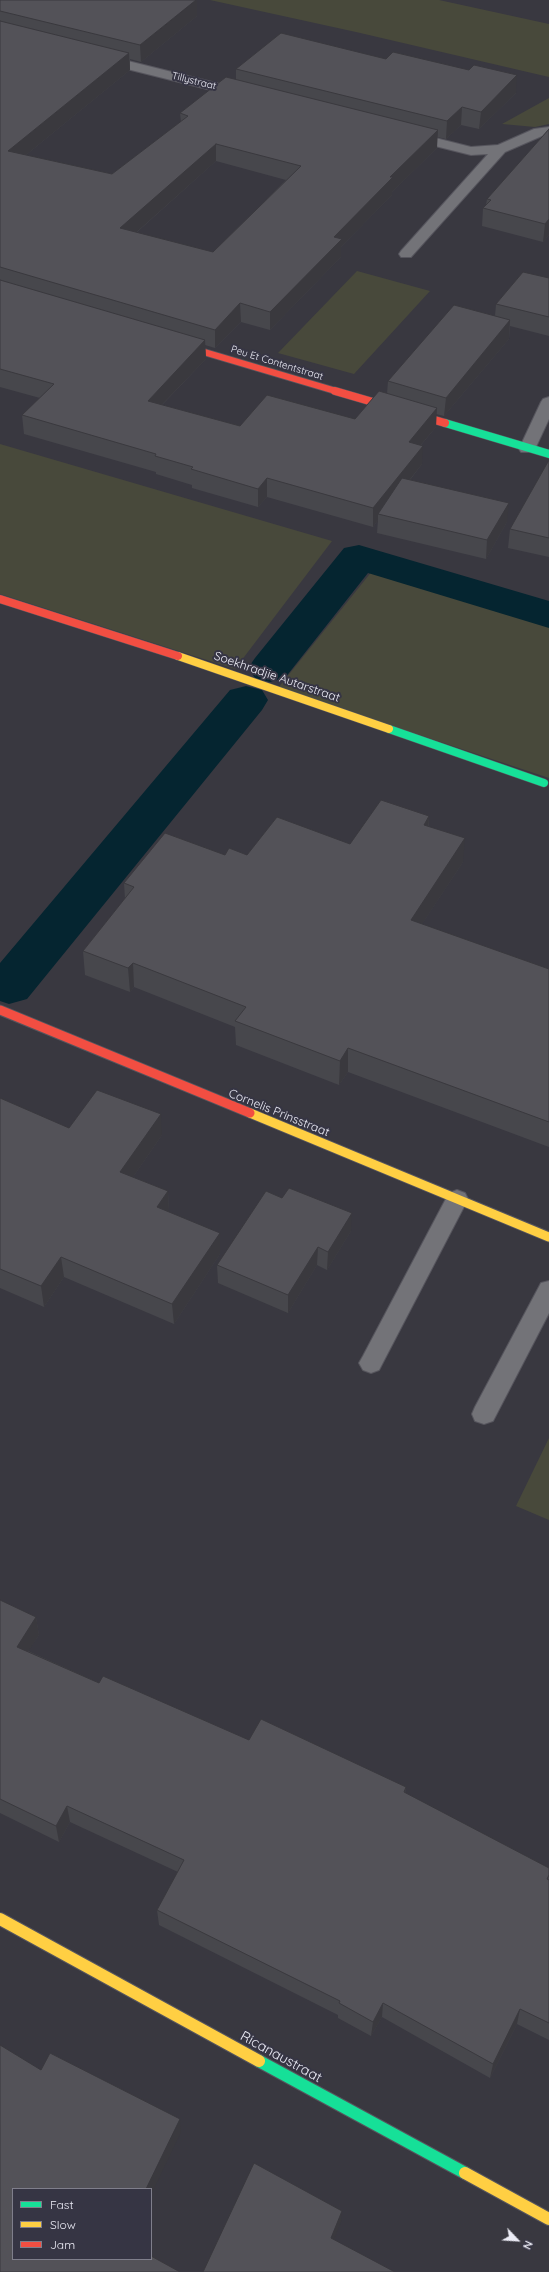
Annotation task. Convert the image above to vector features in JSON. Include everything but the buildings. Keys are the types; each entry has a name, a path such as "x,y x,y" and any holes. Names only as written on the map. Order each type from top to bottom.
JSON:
{"street":[{"name":"Tillystraat","path":"85,54 255,97"},
{"path":"394,132 471,151 500,149 539,132 549,131"},
{"path":"406,254 500,149"},
{"name":"Peu Et Contentstraat","path":"168,342 527,449 549,454"},
{"path":"527,449 549,402"},
{"name":"Soekhradjie Autarstraat","path":"0,599 219,668 544,783"},
{"name":"Cornelis Prinsstraat","path":"0,1010 549,1236"},
{"path":"371,1363 458,1199"},
{"path":"484,1414 549,1290"},
{"name":"Ricanaustraat","path":"0,1919 549,2219"}],"green space":[{"path":"210,0 439,0 549,24 549,77 356,32"},
{"path":"549,98 549,124 535,127 502,124"},
{"path":"357,271 430,291 354,374 278,353"},
{"path":"0,444 332,541 235,669 0,594"},
{"path":"373,570 549,623 549,778 278,688"},
{"path":"549,1438 549,1520 516,1506"}],"waterway":[{"path":"270,668 359,557 549,615"},
{"path":"9,986 246,700"}],"traffic: fast":[{"path":"445,423 549,454"},
{"path":"389,729 544,783"},
{"path":"259,2061 465,2173"}],"traffic: slow":[{"path":"178,656 389,729"},
{"path":"250,1113 549,1237"},
{"path":"0,1919 259,2061"},
{"path":"465,2173 549,2219"}],"traffic: jam":[{"path":"177,344 445,423"},
{"path":"0,599 178,656"},
{"path":"0,1010 250,1113"}]}
